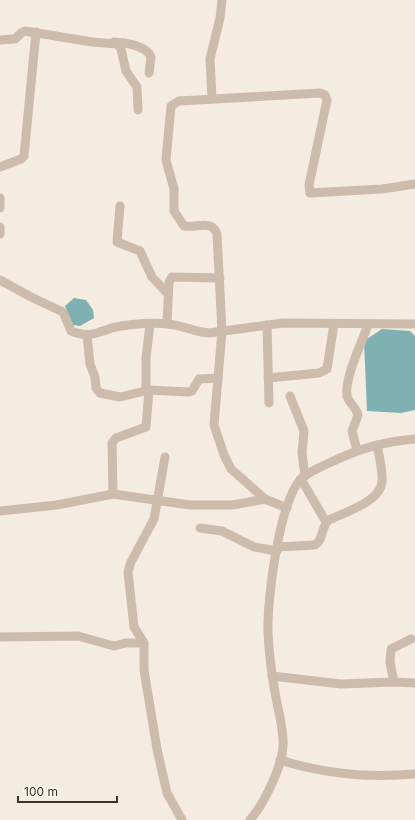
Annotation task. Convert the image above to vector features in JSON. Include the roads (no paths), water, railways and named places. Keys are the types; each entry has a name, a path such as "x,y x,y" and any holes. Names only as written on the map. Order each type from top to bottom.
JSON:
{"street":[{"path":"212,99 210,54 218,26 222,0"},
{"path":"0,40 15,39 23,32 36,32 92,42 127,43 148,52 151,58 149,73"},
{"path":"0,167 21,159 24,156 36,32"},
{"path":"114,42 120,46 126,71 137,87 138,110"},
{"path":"287,508 265,499 231,469 224,455 214,425 222,331 219,251 215,229 209,225 188,226 182,223 174,211 174,189 166,160 171,106 179,101 320,93 325,95 327,100 309,185 310,193 382,189 415,184"},
{"path":"0,198 0,208"},
{"path":"120,206 117,242 140,251 152,276 168,294"},
{"path":"0,227 0,234"},
{"path":"167,323 169,282 172,277 220,278"},
{"path":"0,280 31,298 62,312 71,331 87,335 99,334 123,325 167,323 198,332 222,331 291,322 368,325 415,324"},
{"path":"113,494 112,443 116,438 146,427 148,390 146,358 150,324"},
{"path":"268,378 319,373 327,369 334,324"},
{"path":"266,325 269,403"},
{"path":"357,450 352,431 358,415 355,407 348,399 347,387 368,325"},
{"path":"87,335 90,364 95,377 96,388 100,393 120,397 148,390 189,392 192,391 198,379 218,378"},
{"path":"290,396 304,431 302,453 303,478 326,522"},
{"path":"250,820 257,812 280,760 283,747 282,729 272,676 268,631 270,598 277,549 287,508 303,478 312,471 357,450 415,439"},
{"path":"200,528 222,531 254,547 277,549 315,545 320,540 326,522 373,497 380,490 382,472 377,445"},
{"path":"165,456 158,500 152,524 130,565 134,627 144,643 144,670 157,749 169,797 182,820"},
{"path":"0,511 57,506 113,494 190,505 225,506 265,499"},
{"path":"0,637 78,636 114,646 126,643 144,643"},
{"path":"394,682 390,662 391,649 411,639"},
{"path":"272,676 341,684 394,682 415,683"},
{"path":"280,760 320,771 361,775 415,774"}],"water":[{"path":"74,298 86,300 93,310 94,318 80,326 73,325 65,306"},
{"path":"382,329 410,331 415,336 415,410 401,413 367,411 364,341"}]}
